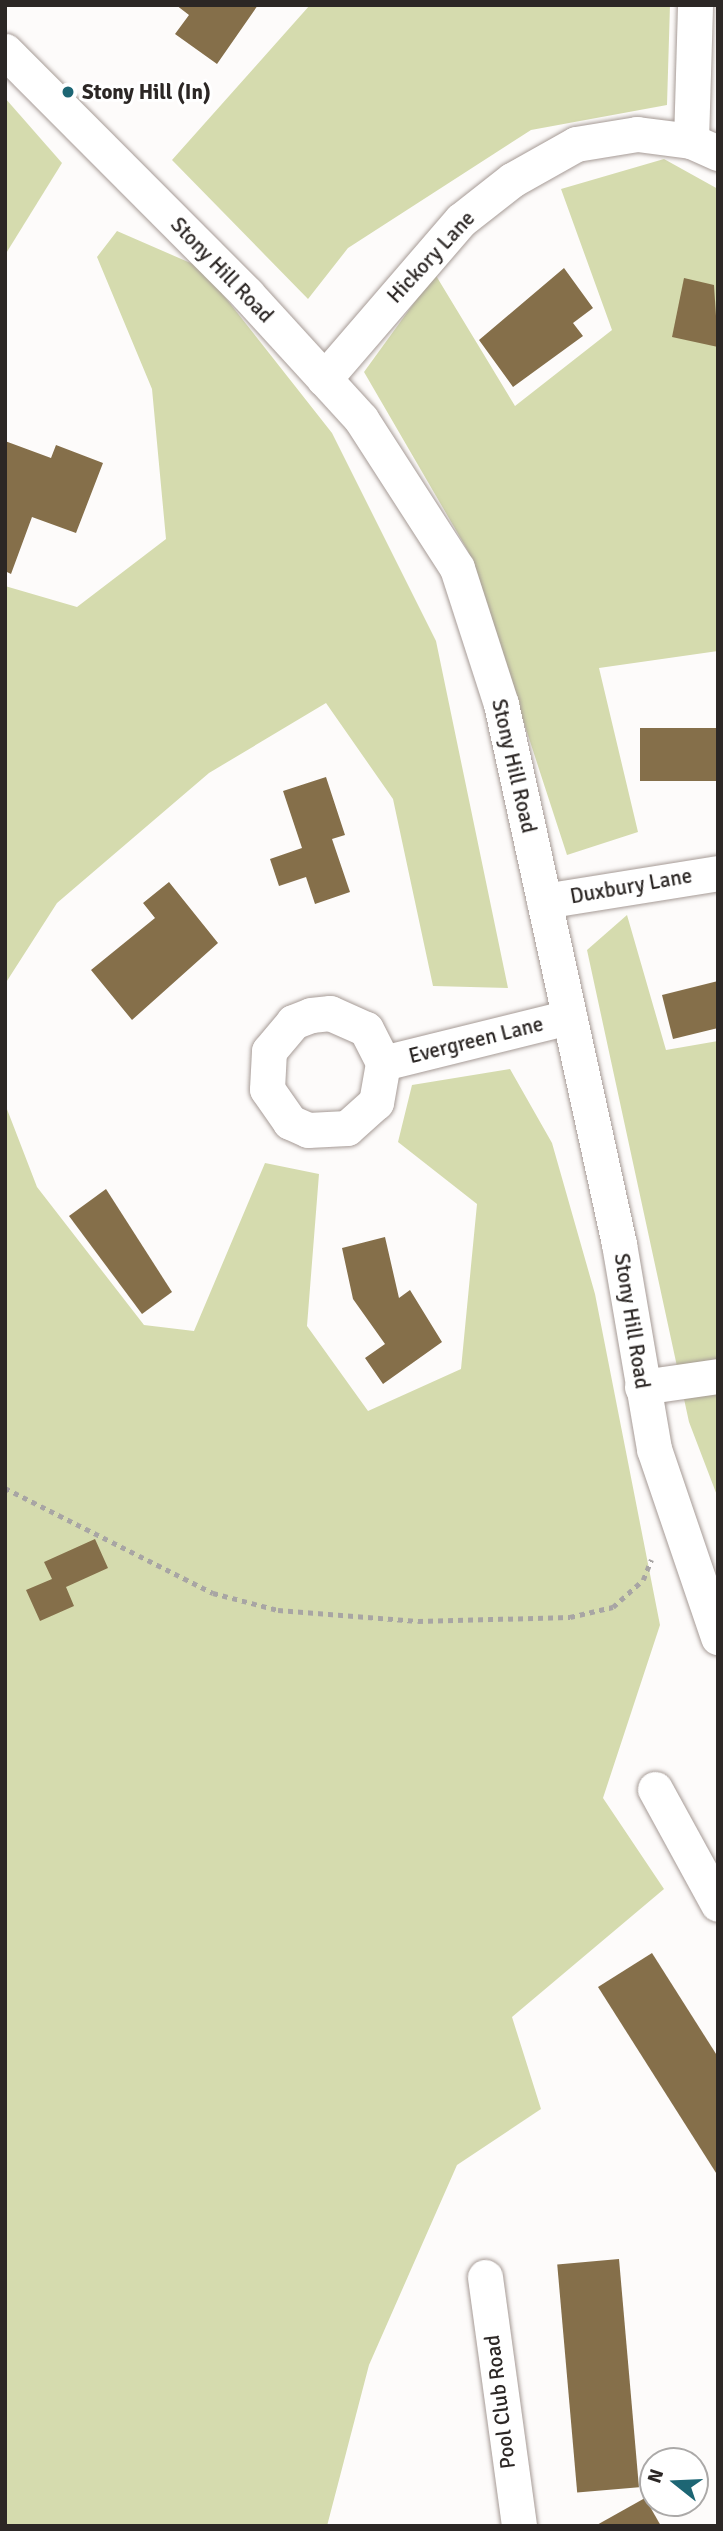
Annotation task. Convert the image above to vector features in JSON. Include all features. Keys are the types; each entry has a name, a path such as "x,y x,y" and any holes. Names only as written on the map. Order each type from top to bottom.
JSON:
{"street":[{"path":"695,5 704,147"},
{"name":"Stony Hill Road","path":"5,51 324,379 413,490 457,568 501,704 569,1017 642,1387 671,1511 718,1637"},
{"name":"Hickory Lane","path":"324,379 461,220 512,180 576,144 636,135 704,147"},
{"name":"Duxbury Lane","path":"544,901 718,873"},
{"name":"Evergreen Lane","path":"383,1063 569,1017"},
{"path":"642,1387 718,1376"},
{"path":"655,1789 718,1903"},
{"name":"Pool Club Road","path":"485,2277 519,2526"}],"path":[{"path":"5,1488 213,1593 278,1610 418,1621 570,1617 613,1607 643,1580 671,1511"}],"green space":[{"path":"310,5 670,5 667,105 531,130 348,248 308,299 172,160"},
{"path":"5,98 62,163 5,255"},
{"path":"664,159 718,189 718,651 599,668 638,832 567,855 468,551 364,372 435,274 515,406 612,330 561,189"},
{"path":"117,231 202,268 332,433 436,641 508,988 433,986 393,799 326,703 209,773 57,903 5,984 5,586 77,607 166,539 152,389 97,257"},
{"path":"627,915 666,1050 718,1041 718,1498 689,1422 587,950"},
{"path":"510,1069 552,1143 595,1294 660,1625 603,1798 664,1889 512,2017 541,2109 457,2165 369,2365 327,2526 5,2526 5,1104 37,1187 144,1325 194,1331 265,1163 319,1174 307,1326 368,1411 461,1369 477,1204 398,1142 412,1085"}],"building":[{"path":"176,5 258,5 217,64 175,34 189,15"},
{"path":"564,268 593,308 573,323 583,336 513,387 479,340"},
{"path":"684,278 714,285 718,347 672,337"},
{"path":"5,441 51,458 56,445 103,463 76,533 32,517 11,574 5,571"},
{"path":"640,728 718,728 718,781 640,781"},
{"path":"326,777 345,835 332,839 350,892 315,904 306,877 279,886 270,859 302,848 283,791"},
{"path":"169,882 218,943 132,1020 91,970 155,918 143,903"},
{"path":"718,981 718,1028 673,1039 662,995"},
{"path":"106,1189 172,1292 142,1314 69,1216"},
{"path":"385,1237 399,1298 410,1290 442,1342 383,1384 365,1358 385,1344 353,1299 342,1248"},
{"path":"95,1539 108,1568 66,1587 74,1606 40,1621 26,1590 52,1579 44,1562"},
{"path":"652,1953 718,2057 718,2176 598,1987"},
{"path":"619,2259 639,2487 577,2493 557,2264"},
{"path":"639,2501 639,2517 656,2517 661,2526 595,2526"}],"place":[{"name":"Stony Hill (In)","path":"68,92"}]}
